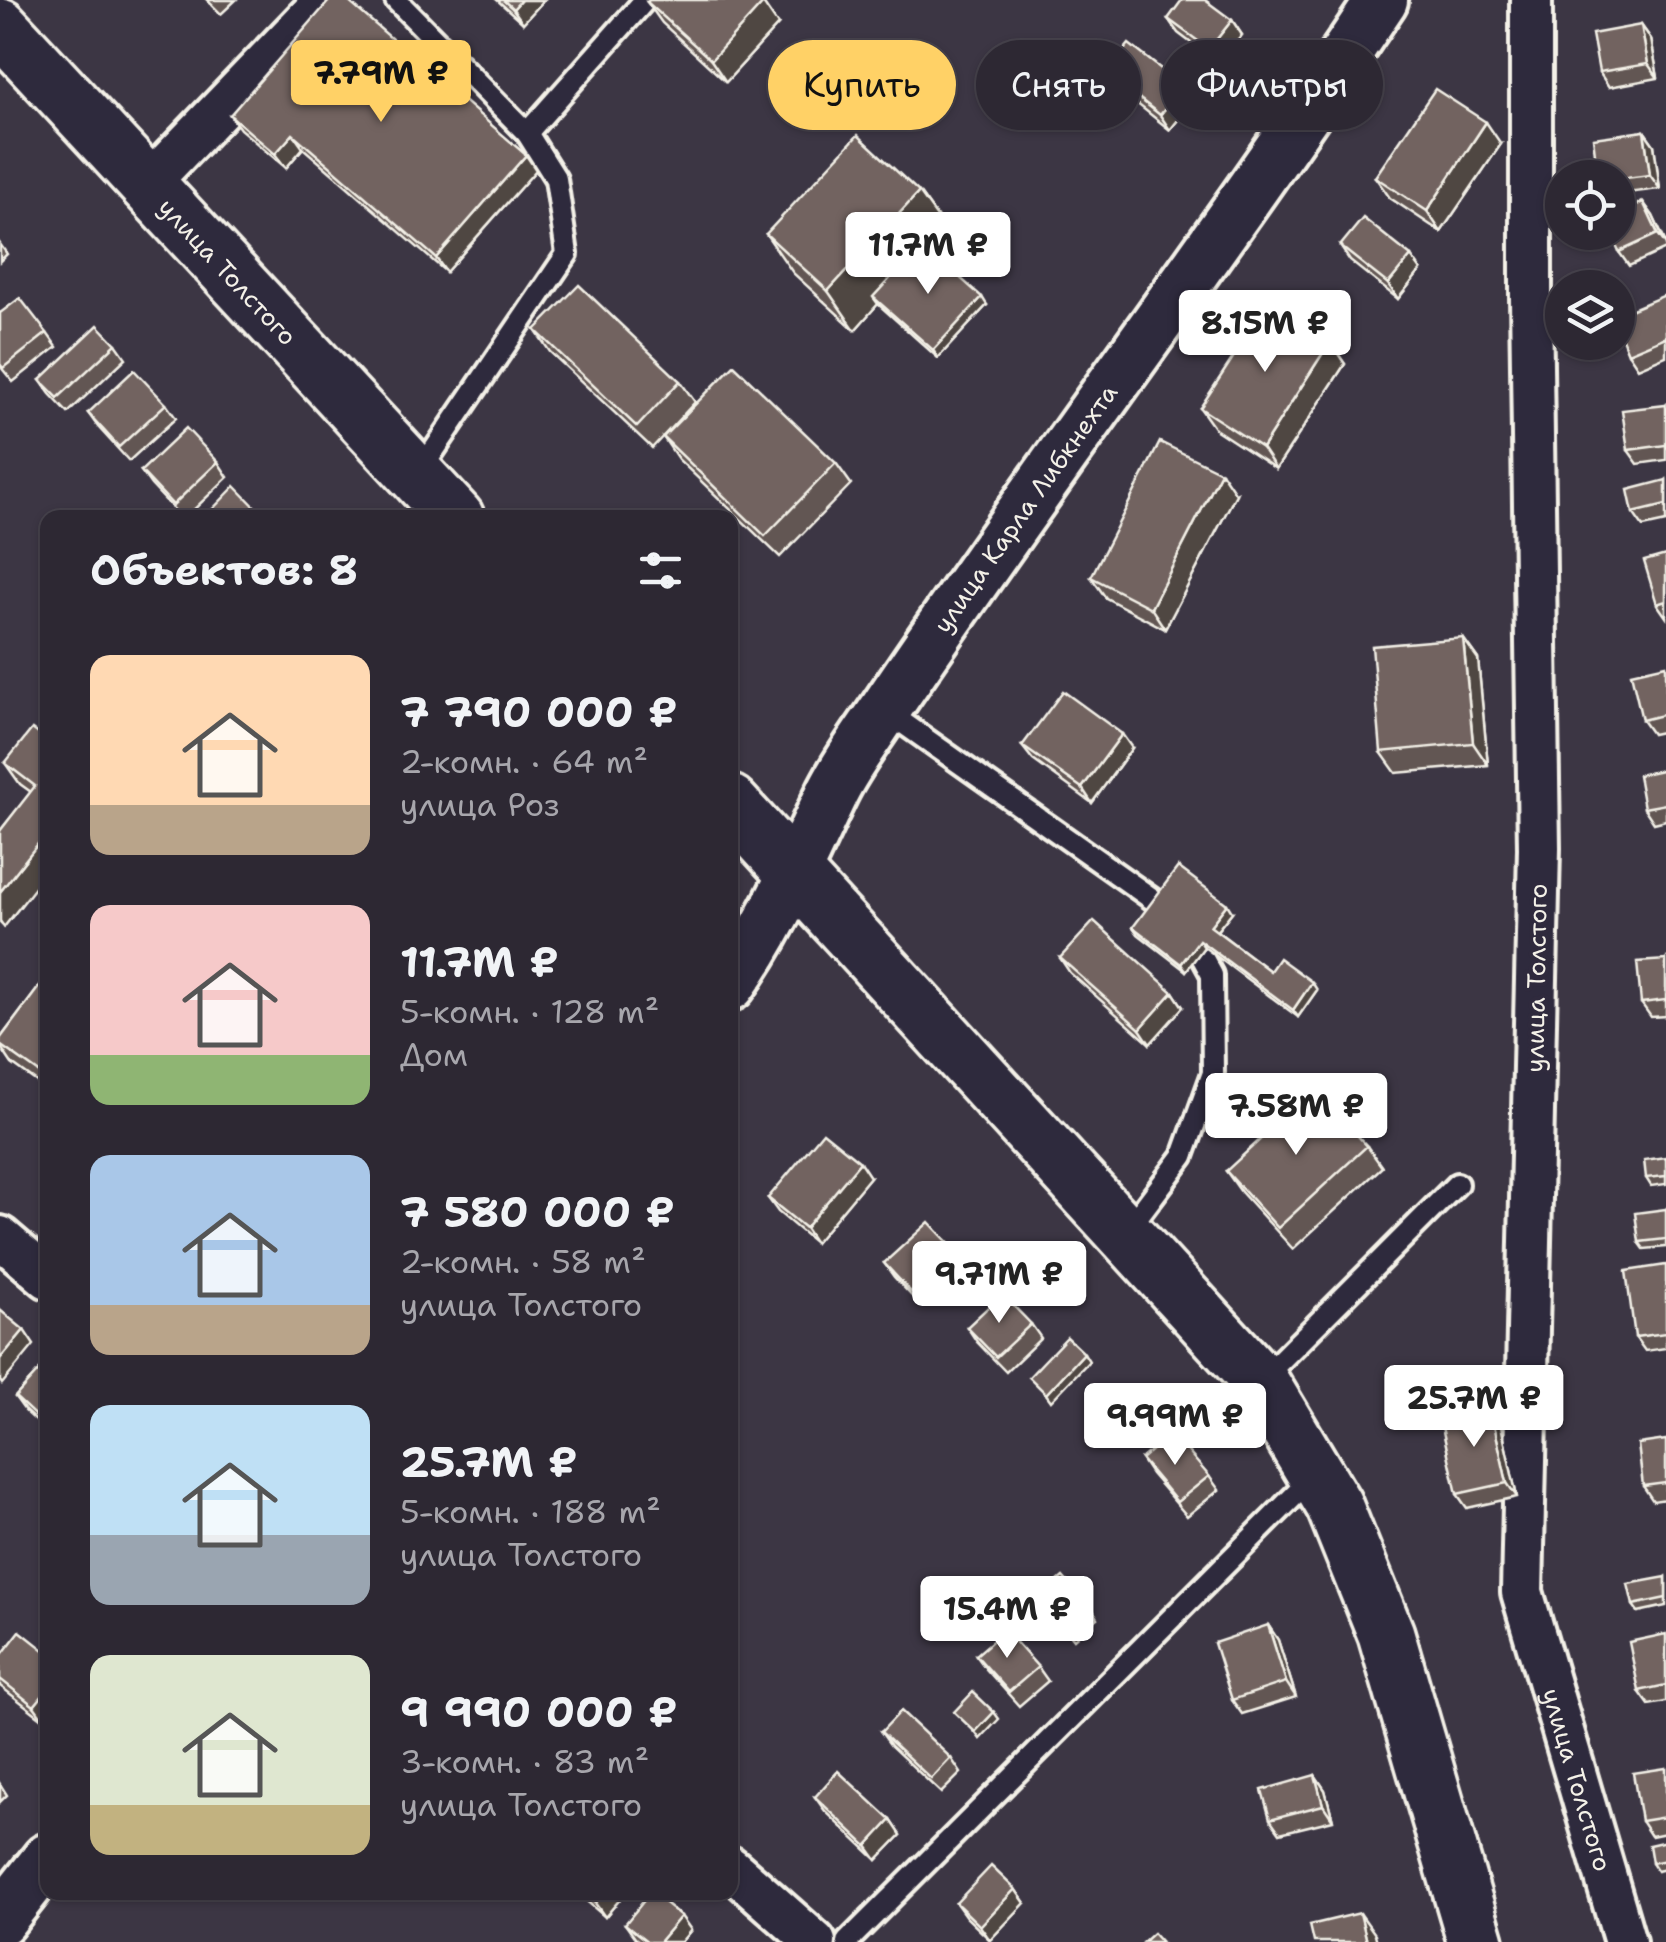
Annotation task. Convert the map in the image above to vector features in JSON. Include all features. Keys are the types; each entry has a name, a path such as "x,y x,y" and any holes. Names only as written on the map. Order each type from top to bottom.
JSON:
{"main road":[{"name":"улица Толстого","path":"0,26 449,510"},
{"path":"738,812 1260,1380 1334,1504 1386,1634 1476,1942"}],"street":[{"path":"148,186 326,0"},
{"name":"улица Карла Либкнехта","path":"738,972 795,876 835,788 884,710 1277,157 1382,0"},
{"name":"улица Толстого","path":"1531,0 1530,298 1539,848 1522,1592 1625,1942"},
{"path":"0,1237 40,1271"},
{"path":"0,1920 40,1869"},
{"path":"738,1875 815,1942"}],"lane":[{"path":"396,0 526,133 556,180 567,254 417,475"},
{"path":"526,133 645,0"},
{"path":"884,710 1182,920 1212,974 1213,1073 1183,1156 1125,1234"},
{"path":"1260,1380 1457,1184"},
{"path":"848,1942 1316,1474"}],"building":[{"path":"330,0 347,0 526,155 436,258 293,134 275,154 230,115"},
{"path":"503,0 521,0 513,9"},
{"path":"649,0 760,0 763,3 711,60"},
{"path":"1182,0 1205,0 1232,20 1216,40 1197,40 1168,19"},
{"path":"1641,25 1648,64 1599,72 1592,34"},
{"path":"1141,53 1161,69 1160,115 1141,100"},
{"path":"1435,89 1486,122 1427,211 1375,177"},
{"path":"1644,131 1650,175 1635,177 1635,160 1596,160 1593,138"},
{"path":"858,135 919,192 828,291 766,234"},
{"path":"1643,202 1658,234 1635,245 1635,206"},
{"path":"1363,218 1411,256 1388,284 1340,246"},
{"path":"922,244 982,297 933,350 873,297"},
{"path":"579,285 680,381 637,427 535,330"},
{"path":"1665,295 1666,337 1635,350 1635,308"},
{"path":"20,298 47,333 3,368 0,313"},
{"path":"1269,303 1330,342 1262,448 1200,408"},
{"path":"98,325 116,344 58,398 40,380"},
{"path":"734,365 836,463 765,536 663,437"},
{"path":"134,370 166,404 119,447 88,413"},
{"path":"1666,405 1666,445 1628,450 1622,410"},
{"path":"186,428 218,462 173,505 141,471"},
{"path":"1160,442 1221,472 1151,608 1091,577"},
{"path":"1666,480 1666,505 1633,513 1628,490"},
{"path":"235,486 258,510 212,510"},
{"path":"1666,555 1666,601 1657,604 1644,561"},
{"path":"1463,638 1473,743 1381,752 1372,646"},
{"path":"1666,665 1666,714 1642,720 1631,673"},
{"path":"1063,691 1122,734 1082,788 1022,746"},
{"path":"32,729 40,735 40,841 0,892 0,831 35,786 5,763"},
{"path":"1666,769 1666,804 1644,808 1638,775"},
{"path":"1178,867 1227,904 1210,926 1270,971 1279,958 1312,982 1293,1010 1199,940 1181,964 1133,927"},
{"path":"1094,921 1173,992 1140,1029 1060,958"},
{"path":"1666,960 1666,1000 1641,1003 1637,962"},
{"path":"40,986 40,1073 0,1045 0,1039"},
{"path":"1315,1089 1367,1146 1278,1228 1226,1171"},
{"path":"823,1132 860,1162 805,1228 768,1198"},
{"path":"1666,1157 1666,1176 1646,1178 1644,1160"},
{"path":"1666,1209 1666,1239 1639,1242 1635,1213"},
{"path":"929,1222 956,1251 911,1292 884,1263"},
{"path":"1666,1265 1666,1333 1635,1337 1626,1271"},
{"path":"1002,1294 1031,1324 996,1357 967,1327"},
{"path":"0,1310 24,1330 0,1359"},
{"path":"1067,1337 1084,1353 1046,1394 1029,1377"},
{"path":"40,1370 40,1420 15,1397"},
{"path":"1490,1407 1507,1483 1457,1494 1440,1418"},
{"path":"1172,1433 1209,1476 1177,1502 1141,1459"},
{"path":"1666,1440 1666,1483 1643,1486 1638,1444"},
{"path":"1063,1577 1093,1610 1069,1632 1039,1597"},
{"path":"1666,1577 1666,1598 1633,1605 1628,1584"},
{"path":"1268,1625 1286,1682 1232,1700 1214,1643"},
{"path":"1005,1630 1038,1667 1009,1692 976,1655"},
{"path":"20,1631 40,1647 40,1699 34,1706 0,1679 0,1657"},
{"path":"1666,1634 1666,1685 1639,1691 1629,1642"},
{"path":"973,1692 994,1712 975,1732 954,1712"},
{"path":"901,1711 951,1758 931,1779 881,1732"},
{"path":"1666,1768 1666,1817 1641,1821 1633,1773"},
{"path":"838,1771 891,1820 867,1846 815,1797"},
{"path":"1315,1775 1323,1805 1270,1819 1262,1790"},
{"path":"1666,1841 1666,1860 1652,1863 1649,1845"},
{"path":"991,1866 1015,1889 980,1926 956,1903"},
{"path":"644,1900 661,1900 681,1916 659,1942 648,1942 625,1924"},
{"path":"1360,1913 1367,1942 1314,1942 1310,1925"},
{"path":"1153,1933 1161,1942 1143,1942"}]}
